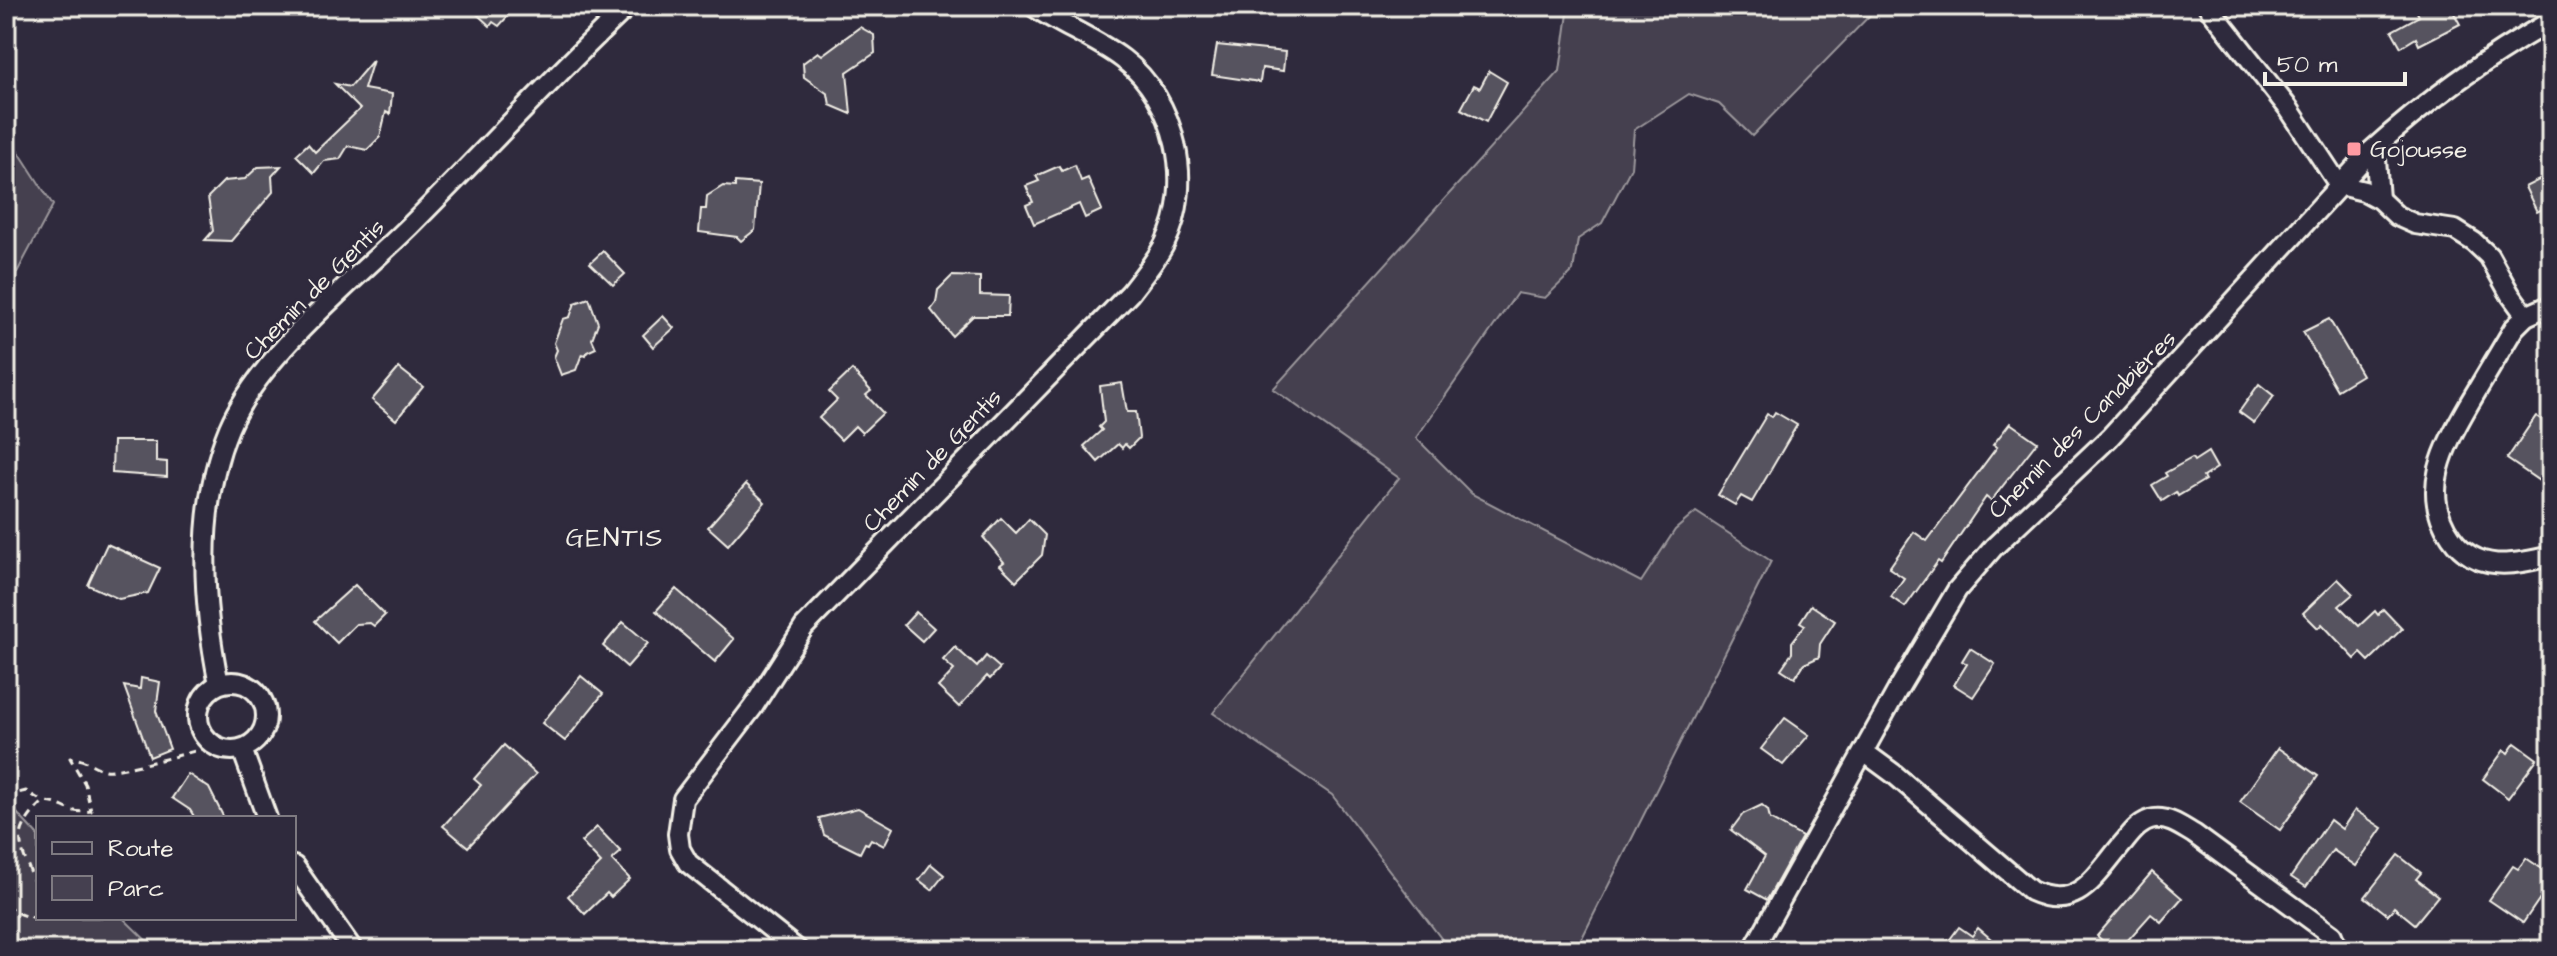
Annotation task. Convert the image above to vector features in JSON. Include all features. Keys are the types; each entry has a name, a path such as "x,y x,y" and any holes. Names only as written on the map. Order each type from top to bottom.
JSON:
{"street":[{"name":"Chemin de Gentis","path":"219,684 209,634 207,519 218,458 243,399 290,343 628,6"},
{"name":"Chemin de Gentis","path":"798,950 688,863 680,849 678,834 683,799 753,707 804,627 1130,293 1166,241 1176,211 1180,180 1176,150 1166,114 1147,84 1125,60 1033,6"},
{"path":"2208,6 2289,109 2339,185 2364,191 2379,199 2397,216 2415,224 2455,230 2474,242 2489,256 2526,316"},
{"name":"Chemin des Canabières","path":"1753,950 1957,590 1994,547 2110,437 2370,152 2417,110 2551,21"},
{"path":"2370,152 2376,159 2379,199"},
{"path":"2551,305 2526,316 2514,328 2446,445 2436,484 2438,509 2445,528 2457,546 2476,560 2505,565 2551,556"},
{"path":"231,681 247,685 260,695 267,717 262,732 253,743 242,749 228,750 214,745 204,735 198,718 201,702 219,684 231,681"},
{"path":"242,749 266,816"},
{"path":"1864,752 2031,891 2047,899 2065,899 2083,888 2138,826 2155,819 2172,821 2332,935 2338,950"},
{"path":"296,869 353,950"}],"path":[{"path":"6,796 26,791 43,802 52,802 75,814 91,811 85,784 70,758 85,759 105,770 123,770 214,745"},
{"path":"36,886 23,855 19,832 28,816 43,802"},
{"path":"6,904 14,911 36,917"},
{"path":"6,932 11,949"}],"green space":[{"path":"1569,6 1879,6 1752,136 1719,104 1689,94 1634,130 1631,168 1602,223 1578,239 1573,271 1545,298 1517,293 1416,438 1472,494 1641,582 1675,530 1696,512 1771,561 1576,950 1450,950 1332,795 1213,713 1399,478 1273,389 1560,71"},
{"path":"6,132 53,205 6,293"},
{"path":"6,801 36,834 36,920 125,920 156,950 6,950"}],"building":[{"path":"468,6 517,6 499,26 493,22 490,26"},
{"path":"2414,6 2450,6 2460,24 2419,45 2416,38 2401,47 2392,31 2419,16"},
{"path":"860,27 874,35 875,53 847,72 851,114 830,105 828,94 804,77 803,63 818,52 822,55"},
{"path":"1217,45 1285,52 1283,71 1262,68 1260,82 1212,75"},
{"path":"373,60 364,89 392,94 390,114 386,112 380,137 367,150 348,146 340,159 324,161 314,173 296,155 308,144 315,152 360,109 335,84 350,87"},
{"path":"1489,71 1507,82 1486,122 1461,109 1474,85 1480,88"},
{"path":"1075,165 1081,181 1088,178 1102,210 1085,218 1079,204 1034,224 1026,205 1033,202 1026,186 1039,181 1036,176 1059,166 1062,171"},
{"path":"281,166 272,176 273,192 231,241 205,240 213,231 208,197 224,181 245,179 258,167"},
{"path":"2551,174 2551,205 2537,212 2525,187"},
{"path":"735,182 759,184 755,230 741,241 737,237 699,232 701,209 706,209 707,196 723,186 735,187"},
{"path":"603,251 625,274 613,285 590,263"},
{"path":"952,276 980,277 980,295 1009,296 1008,316 973,316 952,336 931,310 936,303 938,290"},
{"path":"589,298 598,323 592,339 596,348 586,355 582,354 576,370 561,375 554,357 557,350 554,343 563,319 570,317 575,303"},
{"path":"663,316 674,328 653,347 643,335"},
{"path":"2329,319 2362,375 2337,390 2303,332"},
{"path":"399,368 423,387 396,420 372,400"},
{"path":"852,370 871,391 866,395 883,413 862,433 855,426 841,440 819,418 837,400 829,392"},
{"path":"1122,383 1127,412 1136,412 1139,438 1129,448 1118,444 1098,462 1084,446 1102,430 1099,427 1104,422 1100,386"},
{"path":"2259,384 2274,396 2254,423 2239,412"},
{"path":"1775,412 1797,425 1752,502 1741,496 1735,505 1718,495 1767,414 1772,417"},
{"path":"2536,416 2551,426 2551,439 2543,451 2551,456 2551,489 2507,459"},
{"path":"2010,423 2037,442 1991,501 1986,497 1941,563 1938,561 1905,607 1891,597 1904,578 1889,568 1914,532 1927,541 1997,447 1993,445"},
{"path":"113,441 156,441 156,461 167,462 167,477 112,473"},
{"path":"2208,452 2217,468 2203,477 2205,480 2178,496 2176,492 2162,501 2152,485 2167,476 2165,473"},
{"path":"746,484 765,502 728,545 708,527"},
{"path":"1001,518 1016,533 1029,519 1045,535 1042,555 1016,581 1000,565 1004,562 983,537"},
{"path":"107,544 160,568 148,593 119,599 88,585"},
{"path":"2338,579 2353,594 2339,606 2359,626 2375,611 2378,615 2383,609 2402,629 2369,661 2361,653 2355,659 2322,624 2318,628 2303,613"},
{"path":"355,585 385,615 374,626 370,623 356,624 337,643 315,621"},
{"path":"676,589 734,639 715,662 656,611"},
{"path":"1811,605 1835,621 1820,644 1819,657 1804,664 1795,678 1781,669 1792,653 1792,642 1805,625 1800,622"},
{"path":"916,612 934,628 922,641 904,625"},
{"path":"623,622 648,643 627,667 603,646"},
{"path":"955,647 977,667 986,656 1000,668 990,679 987,676 959,707 938,687 954,670 943,660"},
{"path":"1970,648 1995,664 1973,697 1954,685 1967,664 1962,661"},
{"path":"581,676 603,694 565,741 542,723"},
{"path":"141,678 160,682 156,711 170,749 150,757 124,686 140,689"},
{"path":"1785,718 1809,735 1783,765 1761,749"},
{"path":"2515,743 2537,759 2508,798 2483,779 2504,750 2508,753"},
{"path":"504,745 536,774 468,847 443,826 481,785 474,779"},
{"path":"2278,748 2318,776 2280,830 2240,802"},
{"path":"188,774 209,788 223,816 194,816 172,798"},
{"path":"1762,805 1768,810 1770,819 1802,837 1767,900 1747,889 1765,856 1731,830 1743,814"},
{"path":"858,808 893,828 884,846 871,839 860,853 824,835 819,818"},
{"path":"2355,810 2382,828 2356,866 2333,850 2306,887 2291,877 2330,820 2342,829"},
{"path":"597,827 621,852 612,860 630,879 611,897 607,893 585,914 568,896 601,863 581,842"},
{"path":"2398,855 2421,873 2416,879 2438,896 2415,924 2394,907 2388,915 2365,897"},
{"path":"2526,858 2551,875 2551,882 2523,923 2489,900 2513,866 2518,869"},
{"path":"931,864 944,875 932,890 919,880"},
{"path":"2152,872 2182,898 2161,922 2151,914 2119,950 2113,950 2097,936"},
{"path":"1959,927 1972,936 1978,928 1991,939 1986,947 1990,950 1942,950"}],"place":[{"name":"Gojousse","path":"2354,149"}],"district":[{"name":"GENTIS","path":"615,537"}]}
